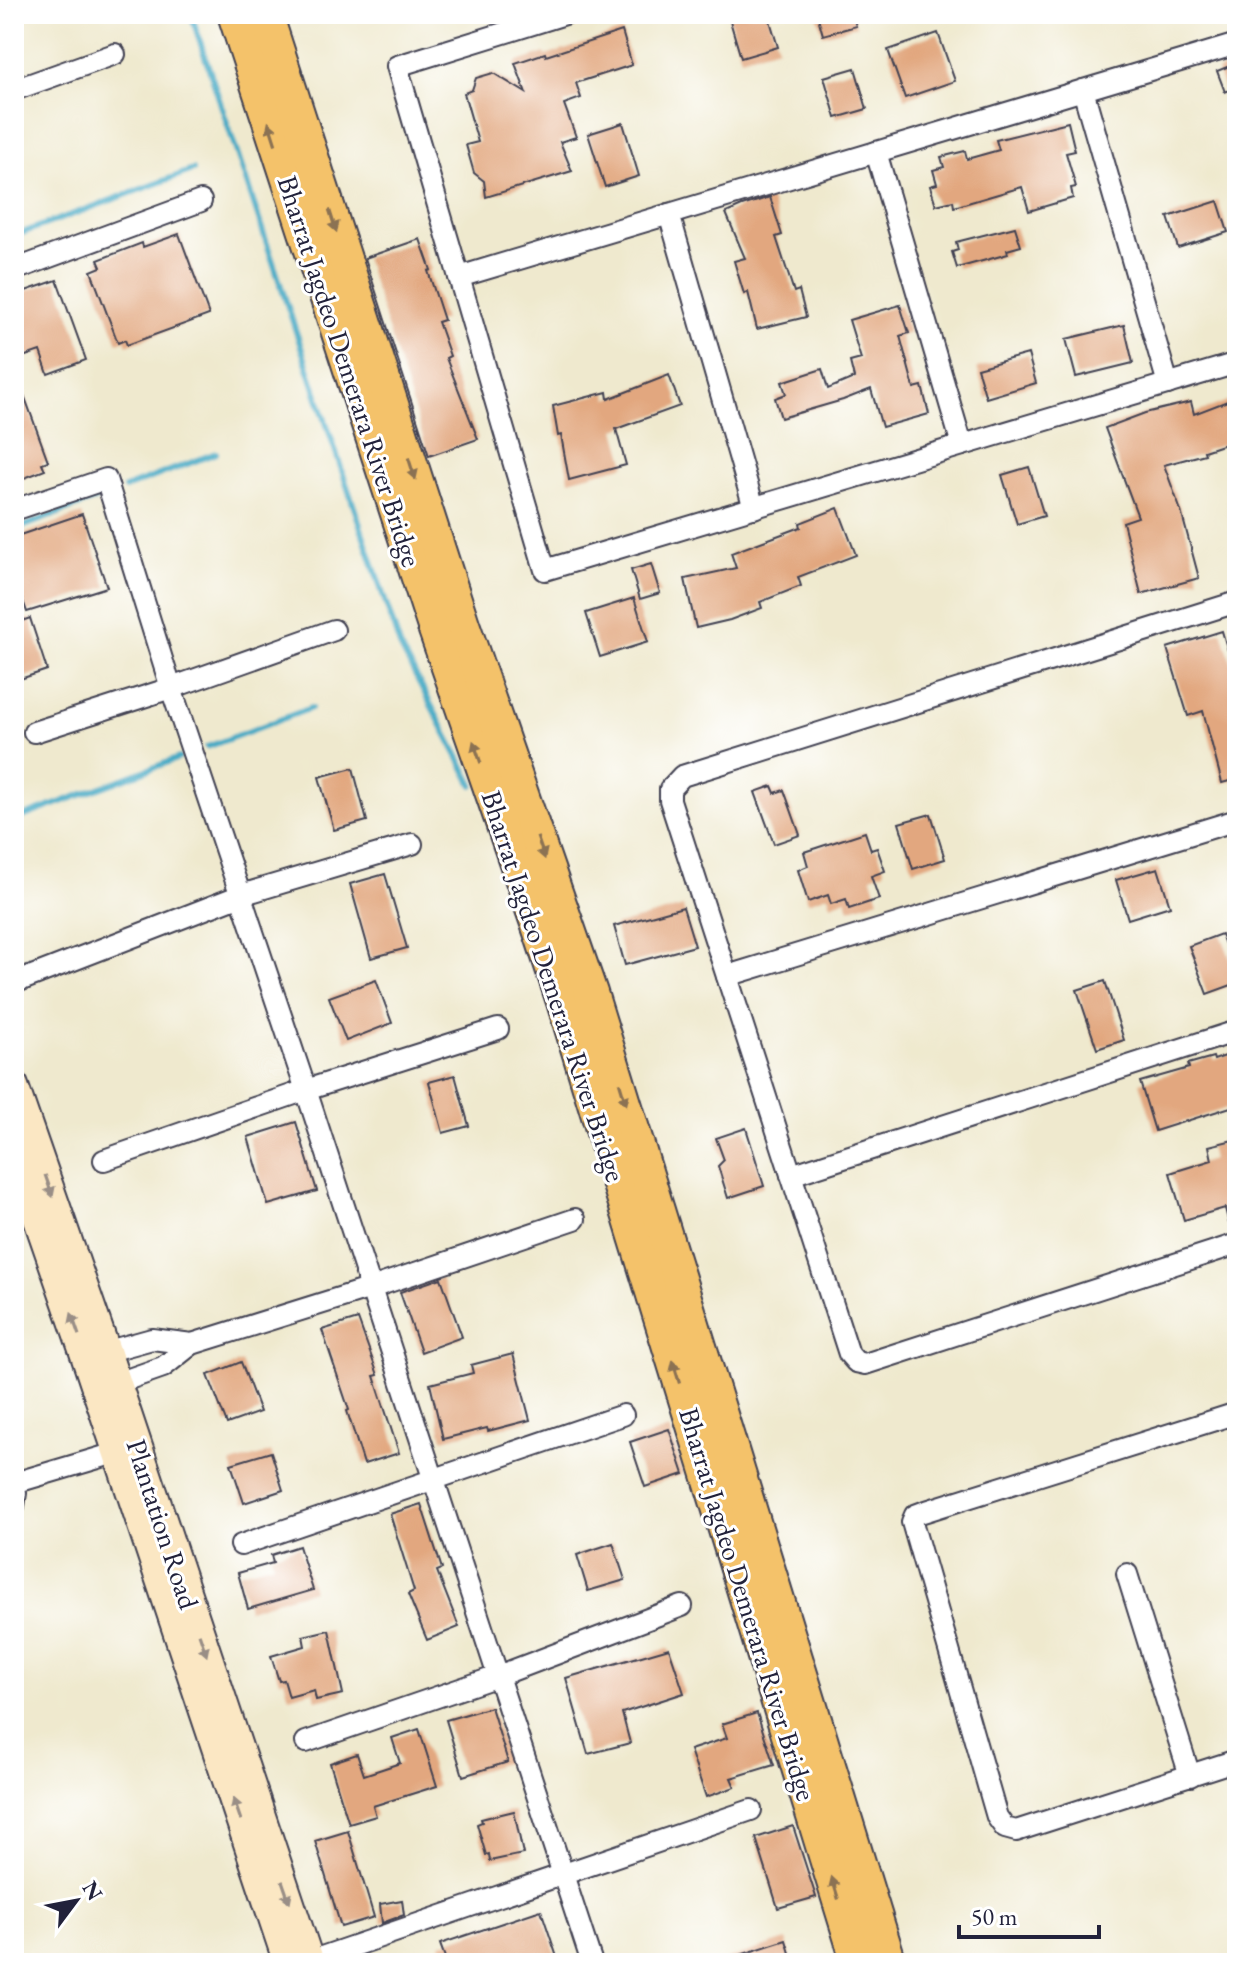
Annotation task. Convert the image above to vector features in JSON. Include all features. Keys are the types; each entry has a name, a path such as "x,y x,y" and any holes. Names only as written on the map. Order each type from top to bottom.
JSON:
{"main road":[{"name":"Bharrat Jagdeo Demerara River Bridge","path":"234,14 435,630 554,974 858,1963"},
{"name":"Bharrat Jagdeo Demerara River Bridge","path":"266,14 463,624 591,993 890,1963"}],"street":[{"path":"565,14 397,66 545,570 1237,363"},
{"path":"459,277 1237,44"},
{"path":"14,90 115,54"},
{"path":"1083,90 1168,384"},
{"path":"876,152 962,445"},
{"path":"14,270 201,201"},
{"path":"669,214 754,508"},
{"path":"14,510 106,479 171,688 592,1963"},
{"path":"1237,602 682,776 670,789 670,800 849,1354 856,1362 865,1364 1237,1244"},
{"path":"34,732 171,688 334,630"},
{"path":"727,976 1237,820"},
{"path":"14,983 241,895 412,844"},
{"path":"104,1160 306,1090 498,1029"},
{"path":"791,1175 1237,1031"},
{"name":"Plantation Road","path":"14,1086 127,1450 303,1962"},
{"name":"Plantation Road","path":"14,1150 96,1354"},
{"path":"107,1386 163,1367 192,1344 575,1219"},
{"path":"96,1354 152,1339 192,1344"},
{"path":"1237,1413 923,1512 915,1515 912,1522 997,1817 1005,1828 1016,1831 1237,1760"},
{"path":"241,1545 623,1415"},
{"path":"14,1506 14,1483 127,1450"},
{"path":"1127,1574 1190,1776"},
{"path":"306,1742 498,1676 682,1606"},
{"path":"303,1962 751,1810"}],"building":[{"path":"728,14 768,14 778,47 741,58"},
{"path":"817,14 852,14 856,26 823,35"},
{"path":"622,31 632,65 576,83 581,98 564,104 576,137 560,142 572,171 486,197 484,181 474,173 466,145 478,142 464,93 472,90 476,78 493,73 526,93 515,63"},
{"path":"938,33 955,81 905,98 888,50"},
{"path":"1237,63 1237,87 1225,92 1217,71"},
{"path":"855,68 867,109 836,118 824,77"},
{"path":"1068,122 1075,151 1066,153 1076,187 1071,188 1073,198 1029,211 1022,187 954,207 953,201 936,205 930,186 937,184 933,170 944,167 941,157 965,151 967,159 999,150 996,140"},
{"path":"623,123 639,176 605,187 588,134"},
{"path":"770,197 782,235 776,237 794,292 799,290 806,317 757,329 748,292 744,294 734,261 745,258 726,213"},
{"path":"1218,201 1228,232 1178,248 1168,217"},
{"path":"1015,227 1021,246 1007,250 1008,254 957,268 952,252 958,250 956,242"},
{"path":"179,234 209,315 127,345 125,340 118,343 91,271 101,267 98,260 142,243 143,247"},
{"path":"420,239 444,320 438,322 450,356 446,358 478,439 429,456 365,258"},
{"path":"57,280 86,360 48,374 40,351 14,360 14,295"},
{"path":"900,305 909,333 900,336 914,388 922,386 929,414 882,427 871,389 781,418 775,398 786,394 782,382 822,369 828,389 854,378 850,362 861,359 849,320"},
{"path":"1124,325 1133,363 1076,377 1066,339"},
{"path":"1028,354 1036,383 986,398 977,368"},
{"path":"14,373 48,461 42,463 45,470 14,482"},
{"path":"669,375 680,406 616,429 626,465 569,480 553,406 607,392 608,399"},
{"path":"1230,400 1237,419 1237,440 1204,451 1205,454 1164,465 1181,511 1199,578 1141,594 1123,522 1138,517 1105,428 1145,413 1191,402 1194,414"},
{"path":"1029,467 1044,516 1017,524 1002,475"},
{"path":"838,508 856,555 798,577 801,586 760,602 762,608 696,628 685,579 736,568 731,553 801,527 800,523"},
{"path":"82,514 107,587 27,612 14,575 14,537"},
{"path":"651,564 660,593 640,599 631,570"},
{"path":"634,598 648,642 600,657 586,613"},
{"path":"30,618 47,670 14,681 14,624"},
{"path":"1222,631 1237,681 1237,779 1222,783 1203,711 1188,716 1167,648"},
{"path":"353,768 367,821 334,830 319,777"},
{"path":"772,786 775,793 784,790 800,835 774,844 755,792"},
{"path":"931,814 945,859 913,869 899,823"},
{"path":"865,832 871,850 877,848 885,871 871,876 879,899 849,909 846,899 831,904 828,895 808,902 798,870 808,866 804,852"},
{"path":"1158,868 1170,906 1128,919 1116,880"},
{"path":"385,874 407,948 371,958 350,884"},
{"path":"683,907 695,946 625,965 614,926"},
{"path":"1221,934 1237,983 1207,994 1189,946"},
{"path":"376,980 392,1023 346,1041 329,997"},
{"path":"1105,981 1124,1040 1097,1049 1077,990"},
{"path":"1237,1052 1237,1105 1155,1131 1140,1082 1189,1068 1188,1064"},
{"path":"455,1075 469,1126 443,1133 429,1082"},
{"path":"296,1122 317,1191 268,1205 248,1137"},
{"path":"746,1128 764,1186 728,1198 718,1166 724,1160 716,1138"},
{"path":"1237,1139 1237,1231 1231,1232 1225,1208 1184,1220 1170,1173 1212,1160 1209,1146"},
{"path":"441,1278 462,1337 421,1352 400,1292"},
{"path":"358,1319 378,1375 374,1376 399,1453 364,1464 322,1330"},
{"path":"513,1354 530,1420 443,1439 430,1384 473,1373 471,1365"},
{"path":"241,1362 260,1412 227,1424 208,1375"},
{"path":"669,1429 684,1474 645,1487 630,1442"},
{"path":"271,1452 283,1490 244,1503 231,1464"},
{"path":"421,1504 442,1569 437,1571 459,1627 427,1640 408,1594 414,1591 390,1514"},
{"path":"613,1543 625,1580 588,1591 577,1555"},
{"path":"299,1546 313,1590 248,1609 238,1573 273,1563 271,1555"},
{"path":"329,1630 343,1694 316,1700 314,1690 289,1697 284,1680 279,1681 271,1656 305,1646 303,1636"},
{"path":"669,1648 684,1693 622,1713 630,1743 588,1754 566,1678"},
{"path":"491,1707 508,1762 463,1776 446,1720"},
{"path":"757,1713 774,1765 731,1778 735,1787 706,1797 690,1750 727,1738 722,1724"},
{"path":"419,1729 437,1786 373,1806 376,1816 349,1824 330,1763 357,1754 364,1775 400,1763 392,1738"},
{"path":"514,1811 523,1854 490,1861 477,1824 482,1822 481,1819"},
{"path":"793,1826 816,1897 778,1908 756,1838"},
{"path":"348,1831 374,1917 341,1927 315,1841"},
{"path":"402,1900 404,1915 382,1923 380,1904"},
{"path":"541,1910 559,1963 447,1963 440,1944"},
{"path":"786,1940 793,1963 725,1963 725,1960"}],"waterway":[{"path":"191,14 400,646 473,785"},
{"path":"14,236 193,170"},
{"path":"125,488 216,453"},
{"path":"14,530 96,499"},
{"path":"207,747 311,708"},
{"path":"14,820 179,758"}]}
